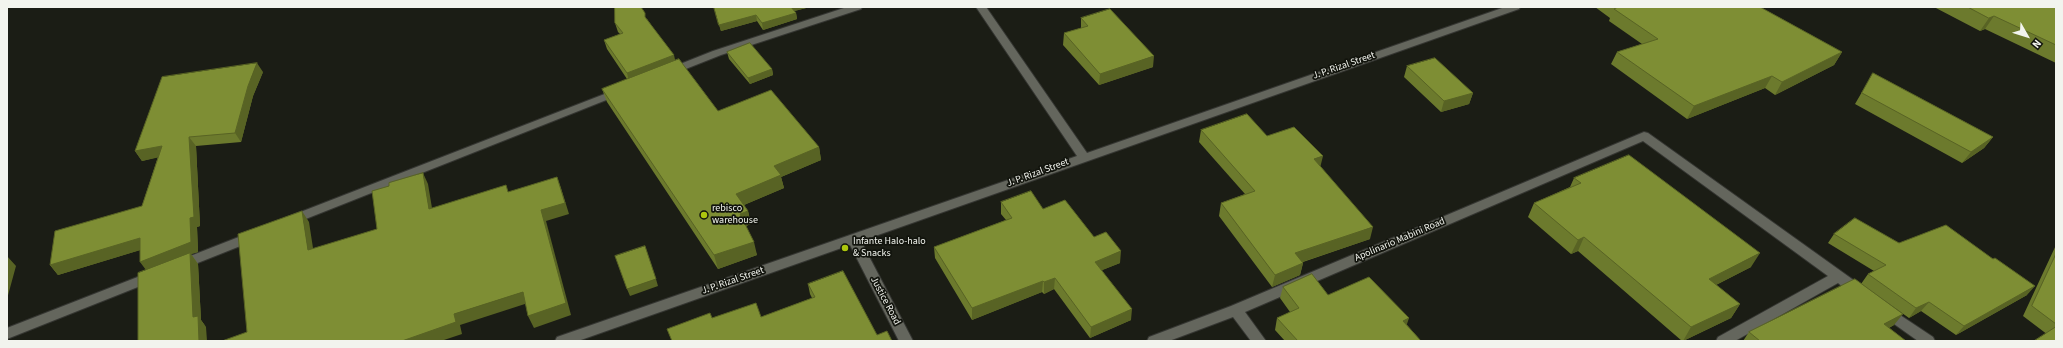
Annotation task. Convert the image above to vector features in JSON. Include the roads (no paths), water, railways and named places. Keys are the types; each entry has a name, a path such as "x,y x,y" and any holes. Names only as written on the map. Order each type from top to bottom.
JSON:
{"street":[{"path":"660,75 717,53 857,7"},
{"path":"981,7 1084,157"},
{"name":"J. P. Rizal Street","path":"562,341 1515,7"},
{"path":"280,225 631,87"},
{"name":"Apolinario Mabini Road","path":"1154,341 1236,310 1644,136 1838,276"},
{"path":"7,334 265,231"},
{"name":"Justice Road","path":"852,239 906,341"},
{"path":"1723,341 1838,276 1928,341"},
{"path":"1236,310 1259,341"}],"place":[{"name":"rebisco warehouse","path":"704,215"},
{"name":"Infante Halo-halo & Snacks","path":"845,248"}]}
